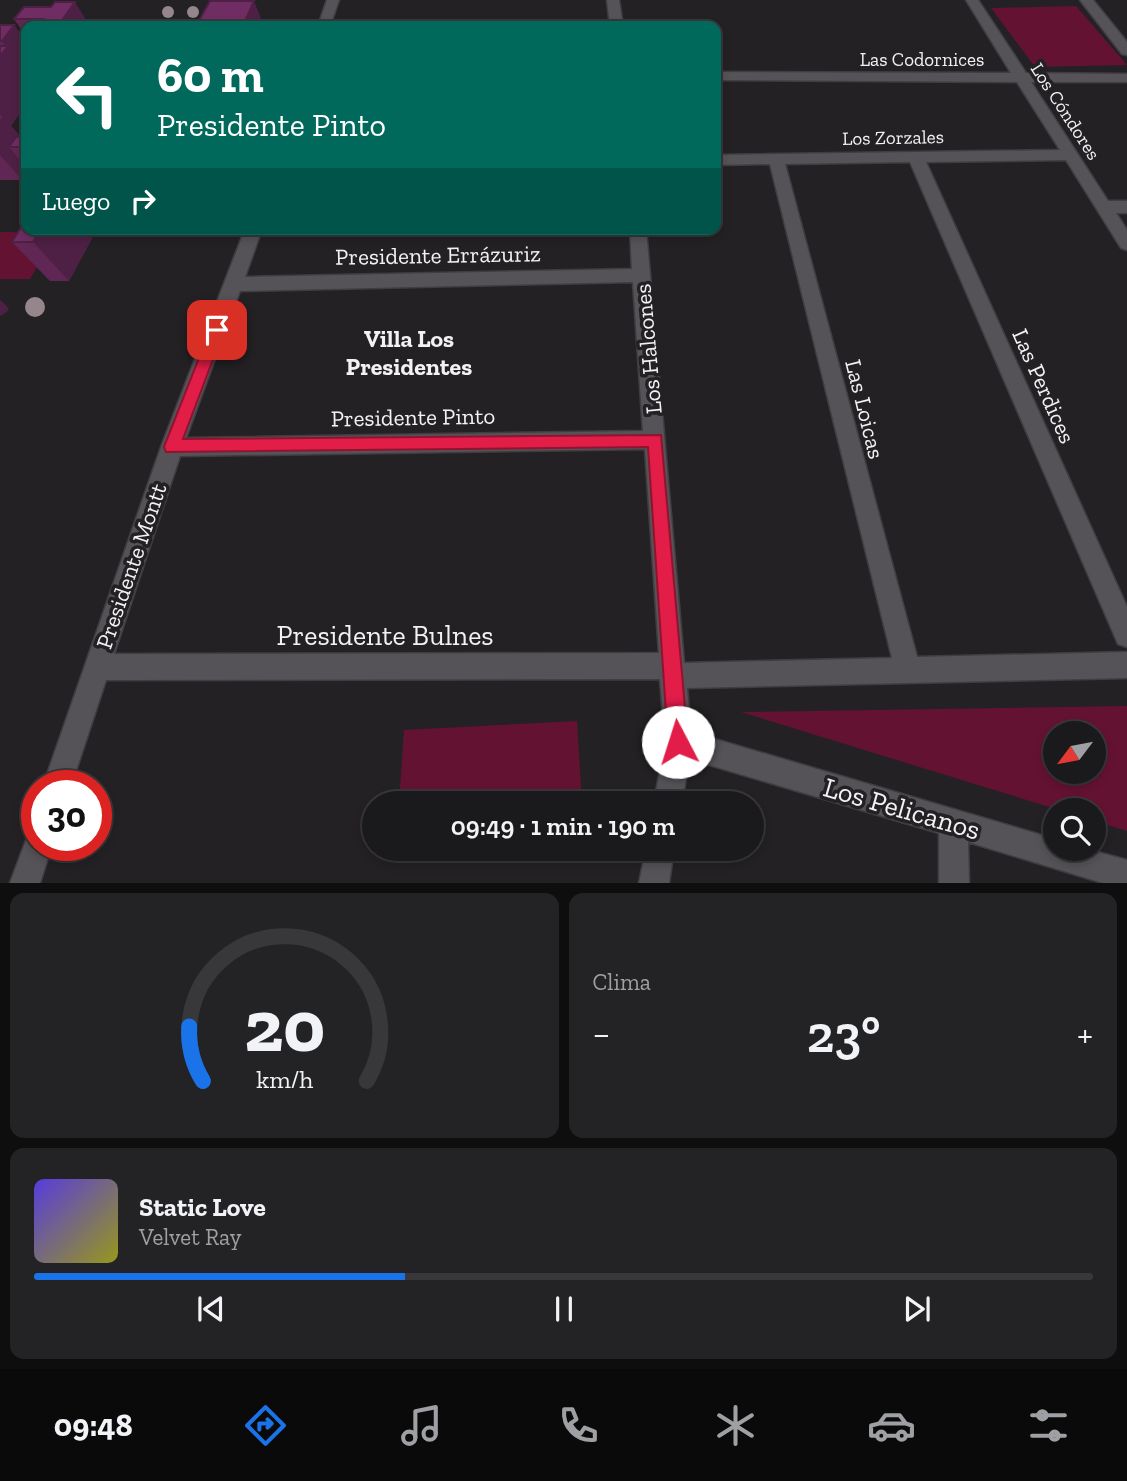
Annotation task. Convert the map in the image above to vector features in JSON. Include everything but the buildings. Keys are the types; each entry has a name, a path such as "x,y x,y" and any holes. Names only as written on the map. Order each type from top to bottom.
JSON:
{"street":[{"path":"326,21 333,0"},
{"path":"613,0 616,21"},
{"name":"Los Cóndores","path":"972,0 1127,244"},
{"path":"1086,0 1127,51"},
{"name":"Las Codornices","path":"721,76 1127,78"},
{"name":"Los Zorzales","path":"721,160 1071,155"},
{"name":"Las Perdices","path":"916,157 1127,635"},
{"name":"Las Loicas","path":"775,159 908,670"},
{"path":"1104,207 1127,207"},
{"name":"Presidente Montt","path":"62,770 172,447 252,235"},
{"name":"Los Halcones","path":"639,235 678,742 670,791"},
{"name":"Presidente Errázuriz","path":"235,284 642,275"},
{"name":"Presidente Pinto","path":"172,447 655,440"},
{"path":"673,671 908,670 1127,665"},
{"name":"Presidente Bulnes","path":"97,667 673,671"},
{"name":"Los Pelicanos","path":"678,742 1127,875"},
{"path":"953,823 954,883"},
{"path":"25,883 33,861"},
{"path":"654,883 658,861"}],"shaded area":[{"path":"1076,6 1127,65 1035,67 991,8"},
{"path":"0,232 55,235 30,279 0,279"},
{"path":"1127,706 1127,831 1106,825 1106,798 1043,798 1043,805 741,712"},
{"path":"577,721 581,791 400,791 404,730"}],"district":[{"name":"Villa Los Presidentes","path":"409,353"}],"route":[{"path":"217,330 172,447 655,440 678,742"}]}
